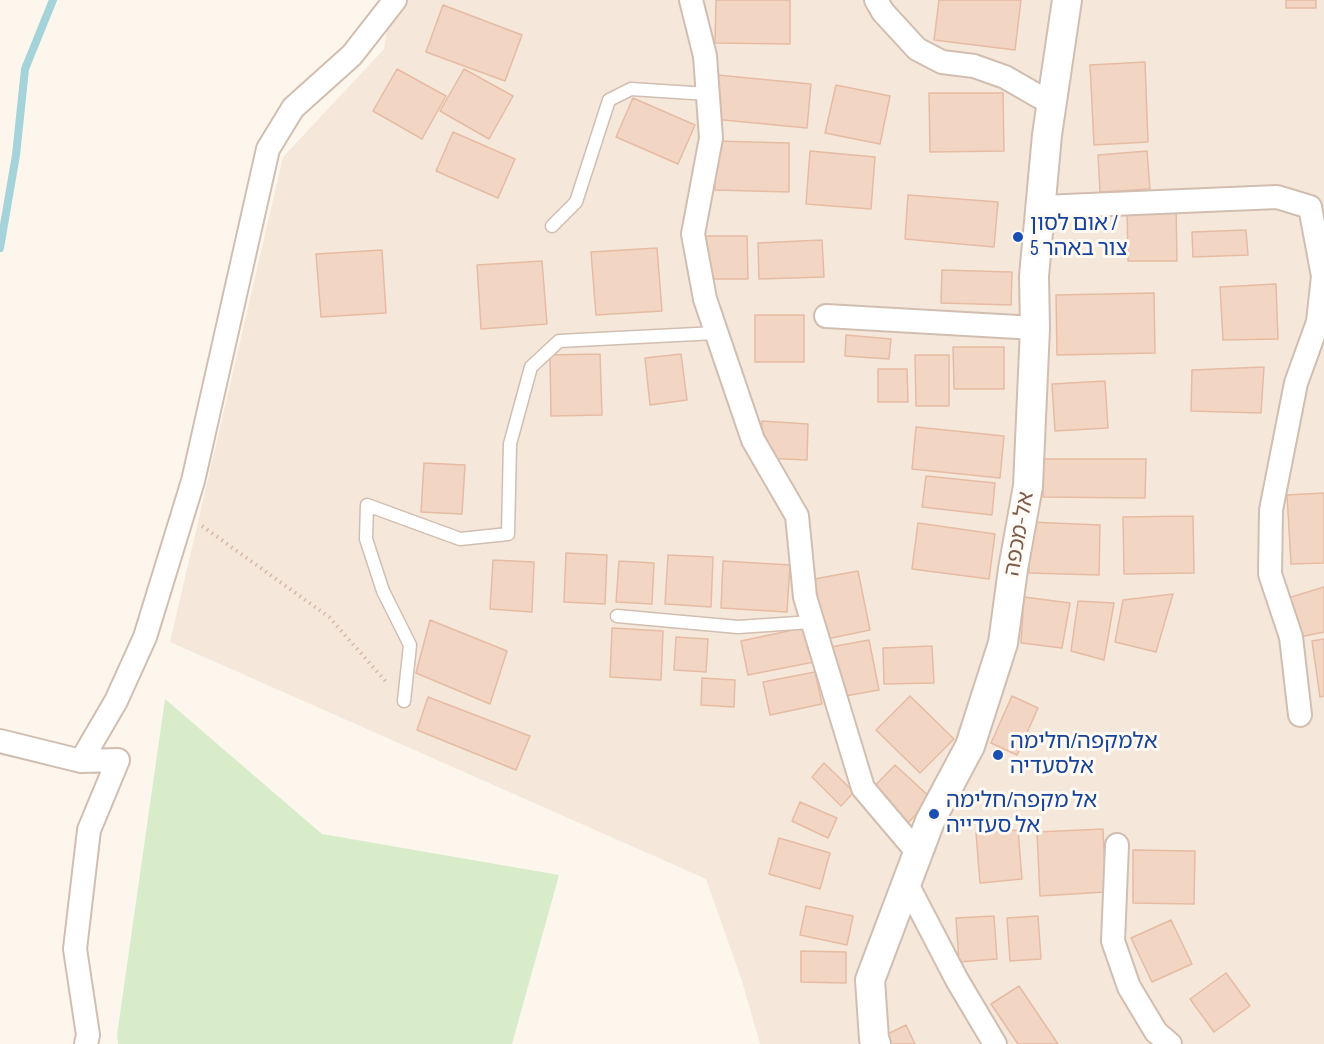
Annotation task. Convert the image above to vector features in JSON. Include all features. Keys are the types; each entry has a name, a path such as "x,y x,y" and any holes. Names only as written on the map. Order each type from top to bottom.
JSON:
{"street":[{"path":"81,761 116,701 145,637 183,513 208,417 268,148 292,108 352,55 394,0"},
{"path":"691,0 705,56 711,138 693,234 705,299 753,440 797,516 805,597 862,788 918,853"},
{"path":"876,0 882,12 917,49 942,62 974,66 1005,78 1052,104"},
{"name":"אל-מכפה","path":"876,1044 870,980 930,821 970,746 1003,643 1028,486 1035,328 1034,276 1047,135 1067,0"},
{"path":"1042,207 1277,197 1310,207 1323,276 1318,322 1296,383 1271,510 1270,574 1291,637 1300,715"},
{"path":"826,316 1035,328"},
{"path":"0,741 81,761 118,760 89,830 75,949 88,1035 86,1044"},
{"path":"1117,845 1113,941 1129,987 1156,1032 1170,1044"},
{"path":"907,884 957,980 996,1044"}],"lane":[{"path":"552,226 576,202 609,100 631,89 708,94"},
{"path":"404,701 410,645 383,591 366,539 367,505 460,539 508,534 510,444 531,367 559,341 716,333"},
{"path":"617,616 738,627 812,622"}],"path":[{"path":"183,513 329,617 404,701"}],"shaded area":[{"path":"391,0 1324,0 1324,1044 760,1044 742,981 706,879 170,642 283,157 384,49"}],"green space":[{"path":"165,699 322,834 559,875 512,1044 118,1044 117,1035"}],"building":[{"path":"716,0 790,0 790,44 715,43"},
{"path":"939,0 1021,0 1015,50 934,40"},
{"path":"1286,0 1316,0 1316,8 1286,8"},
{"path":"443,5 522,35 505,81 426,52"},
{"path":"1145,62 1148,142 1094,145 1090,65"},
{"path":"397,69 446,96 422,139 373,111"},
{"path":"464,69 513,96 489,139 440,111"},
{"path":"717,75 811,84 807,128 713,119"},
{"path":"836,85 890,96 880,144 825,133"},
{"path":"929,93 1003,93 1004,151 930,152"},
{"path":"633,98 695,125 678,164 616,137"},
{"path":"453,132 515,159 498,198 436,171"},
{"path":"716,141 789,143 789,192 715,190"},
{"path":"810,151 875,157 871,209 806,204"},
{"path":"1147,151 1150,189 1100,192 1098,155"},
{"path":"908,195 998,202 994,247 905,239"},
{"path":"1176,205 1177,261 1128,261 1127,206"},
{"path":"1246,230 1248,255 1193,257 1192,232"},
{"path":"704,236 747,236 748,279 705,279"},
{"path":"822,240 824,277 759,279 758,243"},
{"path":"657,248 662,311 596,315 591,252"},
{"path":"382,250 386,313 321,317 316,254"},
{"path":"542,261 547,324 481,329 477,265"},
{"path":"942,270 1012,272 1011,305 941,303"},
{"path":"1276,284 1278,339 1223,340 1220,287"},
{"path":"1154,293 1155,353 1057,355 1056,295"},
{"path":"755,315 804,315 804,362 755,362"},
{"path":"846,335 891,339 889,359 845,356"},
{"path":"953,347 1004,347 1004,389 954,389"},
{"path":"600,354 602,415 551,416 550,355"},
{"path":"681,354 687,400 650,405 645,358"},
{"path":"915,355 949,355 949,406 916,406"},
{"path":"1264,367 1261,413 1191,411 1192,370"},
{"path":"878,369 907,369 908,402 878,402"},
{"path":"1105,381 1108,428 1055,431 1052,384"},
{"path":"762,421 808,424 807,460 761,458"},
{"path":"916,427 1004,436 1000,478 912,469"},
{"path":"1043,459 1146,459 1145,498 1043,497"},
{"path":"424,463 465,465 462,514 421,512"},
{"path":"926,476 995,483 992,515 922,507"},
{"path":"1324,493 1324,563 1291,564 1287,495"},
{"path":"1193,516 1194,573 1124,574 1123,517"},
{"path":"1030,522 1100,525 1099,575 1029,573"},
{"path":"918,523 995,534 989,579 912,569"},
{"path":"566,553 607,555 605,604 564,602"},
{"path":"668,555 713,557 711,607 665,604"},
{"path":"493,560 534,562 532,612 490,609"},
{"path":"619,561 654,563 652,604 616,602"},
{"path":"723,561 790,565 787,612 721,608"},
{"path":"858,571 870,630 822,640 809,580"},
{"path":"1324,587 1324,632 1300,637 1288,598"},
{"path":"1173,594 1156,652 1115,642 1123,600"},
{"path":"1024,597 1070,603 1062,648 1021,643"},
{"path":"1078,601 1114,603 1104,660 1071,651"},
{"path":"430,620 507,651 490,704 416,673"},
{"path":"807,627 814,662 748,675 741,641"},
{"path":"612,628 663,631 661,680 610,677"},
{"path":"676,637 708,639 706,672 674,670"},
{"path":"1324,639 1324,696 1320,697 1312,641"},
{"path":"869,640 879,690 834,698 825,648"},
{"path":"932,646 934,683 884,684 883,648"},
{"path":"815,672 822,704 770,715 763,682"},
{"path":"702,678 735,680 734,707 701,705"},
{"path":"910,696 954,739 920,773 876,730"},
{"path":"1012,696 1038,708 1017,755 991,743"},
{"path":"428,697 530,736 516,770 417,730"},
{"path":"824,763 854,792 841,806 812,777"},
{"path":"895,765 931,798 907,824 870,791"},
{"path":"800,802 837,818 828,838 792,821"},
{"path":"1103,829 1106,892 1040,896 1037,832"},
{"path":"1018,830 1022,879 980,883 976,833"},
{"path":"779,838 830,853 820,889 769,874"},
{"path":"1133,850 1195,851 1194,904 1133,903"},
{"path":"806,906 853,916 847,945 800,935"},
{"path":"994,916 997,959 959,962 956,918"},
{"path":"1038,916 1041,959 1010,961 1007,918"},
{"path":"1171,920 1192,964 1152,982 1131,938"},
{"path":"801,951 846,952 846,983 801,982"},
{"path":"1226,973 1250,1006 1214,1032 1190,999"},
{"path":"1019,986 1058,1044 1018,1044 991,1004"},
{"path":"906,1025 915,1044 880,1044 877,1039"}],"waterway":[{"path":"0,248 16,155 25,69 53,0"}],"place":[{"name":"אום לסון / צור באהר 5","path":"1018,237"},
{"name":"אלמקפה/חלימה אלסעדיה","path":"998,755"},
{"name":"אל מקפה/חלימה אל סעדייה","path":"934,814"}]}
